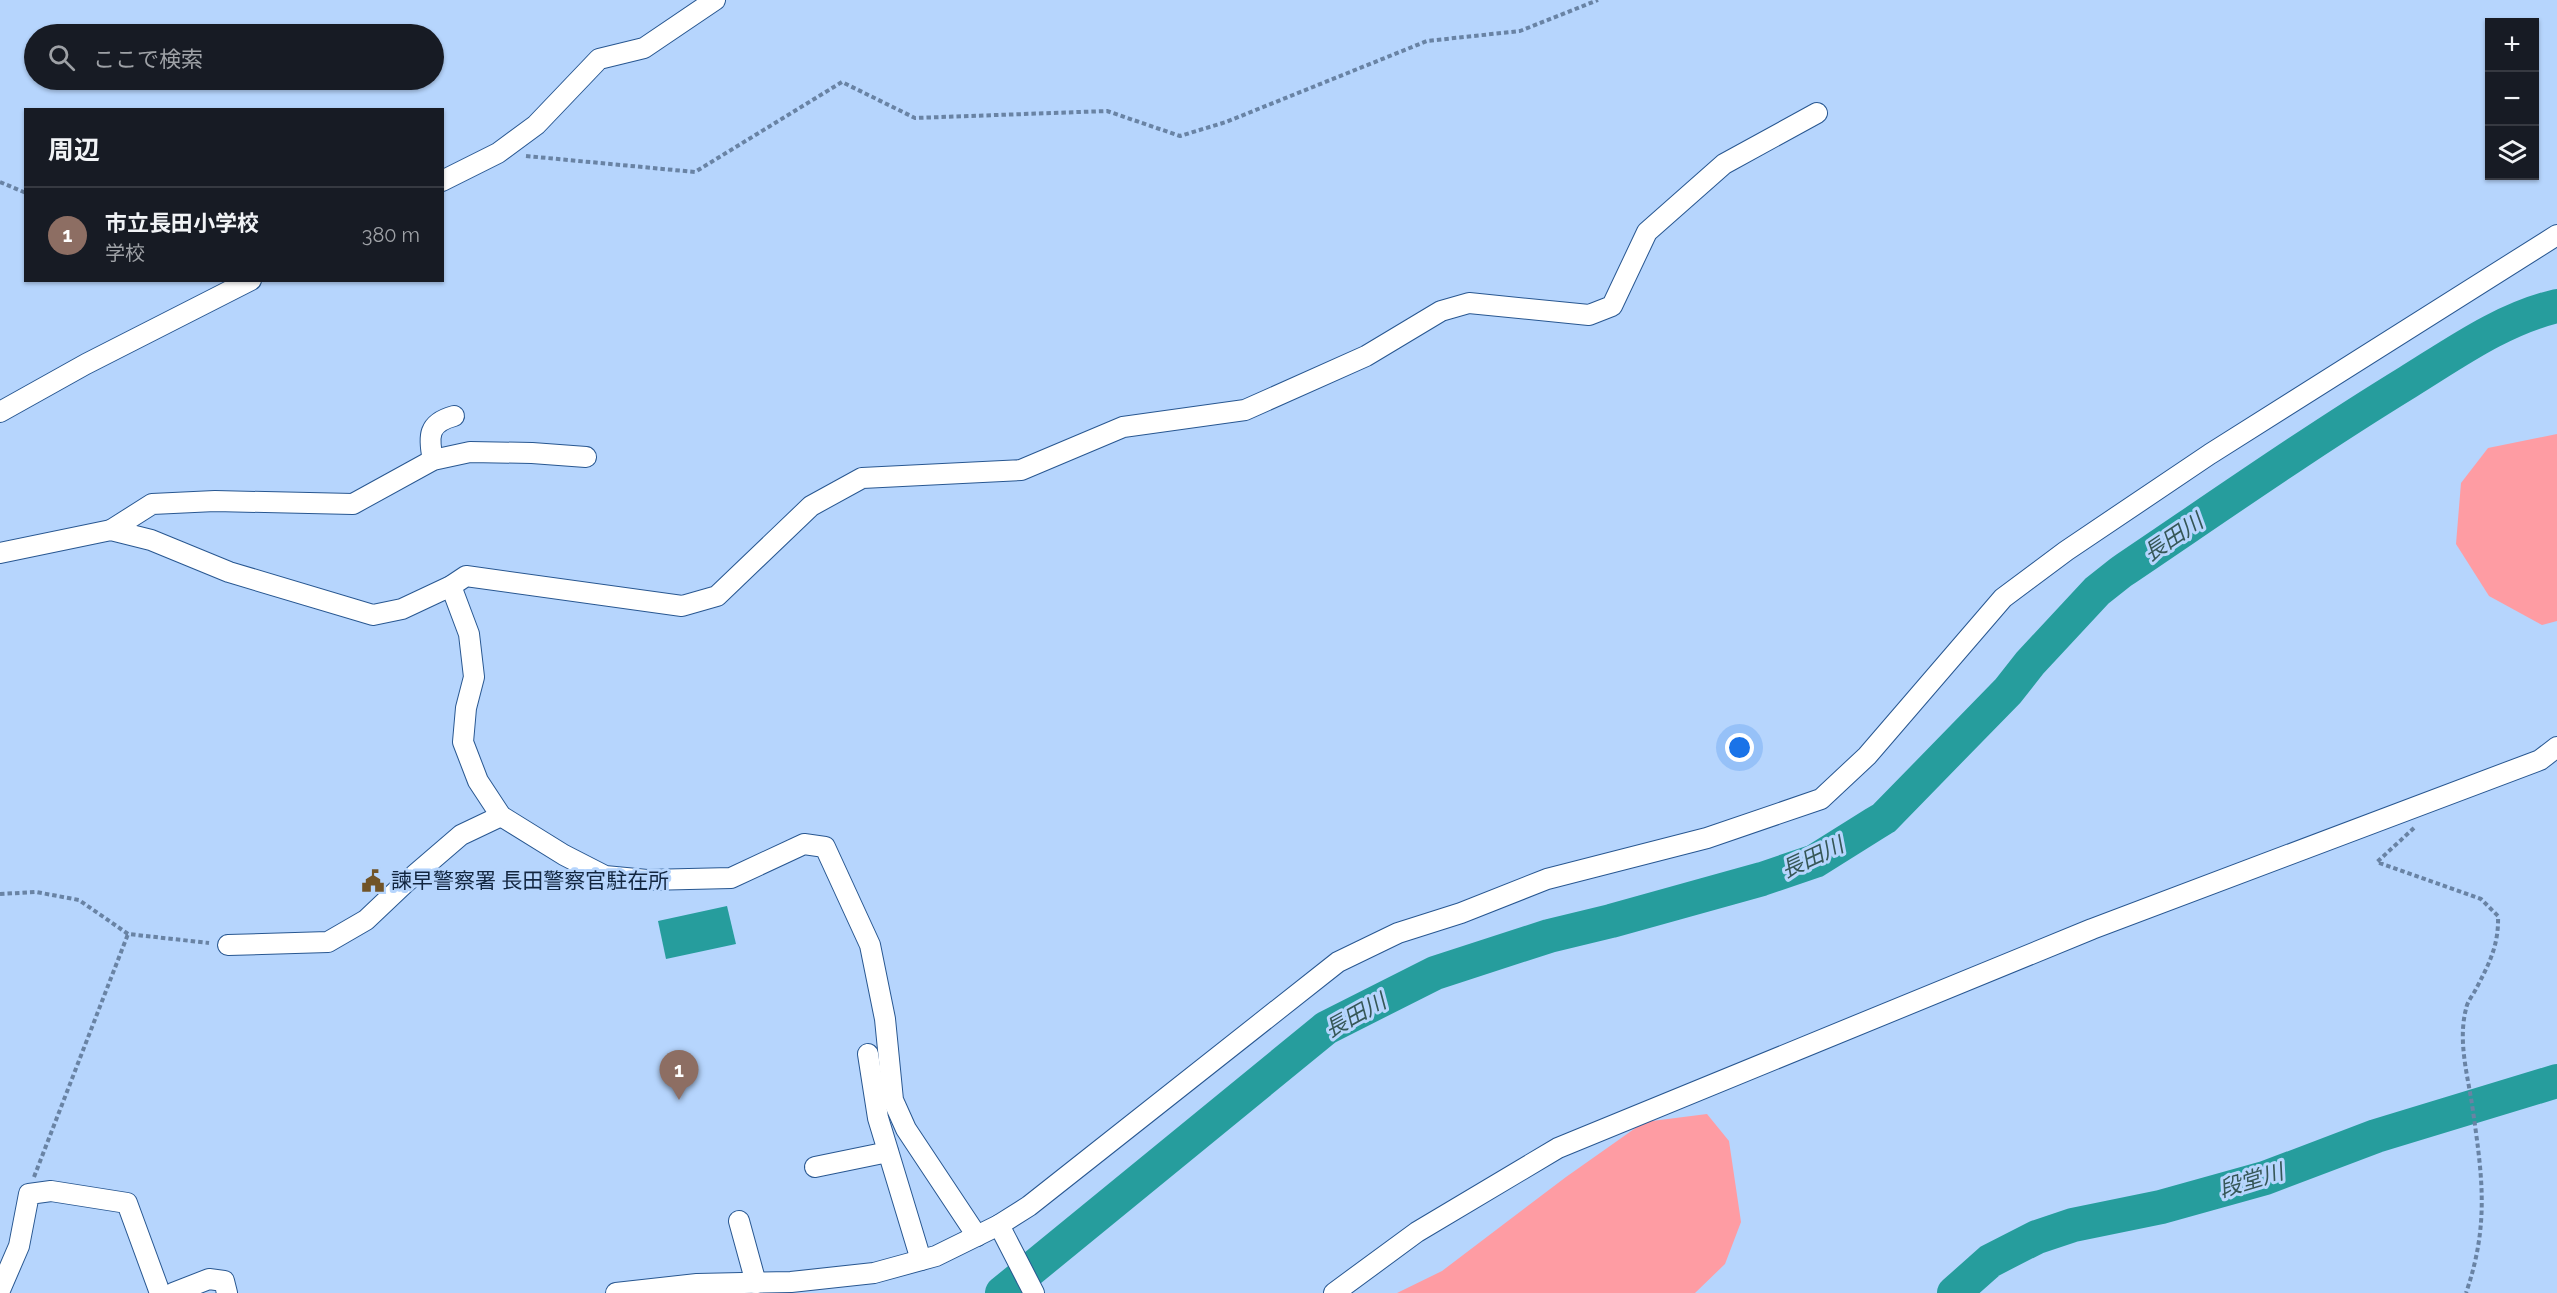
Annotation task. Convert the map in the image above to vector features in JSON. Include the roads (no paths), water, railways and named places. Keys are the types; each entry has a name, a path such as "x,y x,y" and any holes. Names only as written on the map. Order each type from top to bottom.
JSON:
{"street":[{"path":"444,180 498,153 536,124 599,59 644,48 715,0"},
{"path":"111,530 152,540 230,572 373,615 402,609 451,586 466,576 682,606 717,596 811,506 862,478 1021,470 1123,427 1245,410 1366,356 1441,311 1469,303 1589,315 1612,306 1647,232 1724,164 1817,113"},
{"path":"616,1293 697,1284 791,1282 874,1273 936,1256 977,1236 1002,1233 1029,1206 1338,962 1398,933 1461,913 1546,879 1707,838 1821,799 1867,756 2003,598 2066,551 2210,454 2557,235"},
{"path":"0,412 86,364 247,282"},
{"path":"433,460 429,442 432,428 441,419 454,416"},
{"path":"0,553 111,530 152,504 215,501 354,504 433,460 470,452 586,457"},
{"path":"451,586 469,634 474,676 466,708 463,742 478,781 501,816 564,855 605,876 647,880 731,878 804,844 825,847 870,945 885,1019 893,1100 906,1129 977,1236"},
{"path":"1334,1293 1417,1232 1558,1148 2092,929 2540,760 2557,747"},
{"path":"228,945 328,942 366,920 461,835 501,816"},
{"path":"868,1054 878,1118 921,1260"},
{"path":"815,1167 888,1152"},
{"path":"0,1290 19,1246 29,1194 51,1191 127,1203 160,1293"},
{"path":"739,1221 756,1283"},
{"path":"1002,1233 1034,1293"},
{"path":"173,1293 209,1279 224,1281 227,1293"}],"waterway":[{"name":"長田川","path":"1002,1293 1326,1028 1435,973 1549,936 1762,879 1815,861 1884,818 2008,691 2030,663 2097,591 2121,572 2299,452 2461,349 2517,319 2557,306"},
{"name":"段堂川","path":"1954,1293 1990,1261 2037,1237 2073,1225 2161,1207 2265,1178 2376,1136 2557,1081"}],"place":[{"name":"諫早警察署 長田警察官駐在所","path":"373,881"},
{"name":"市立長田小学校","path":"679,1100"}]}
